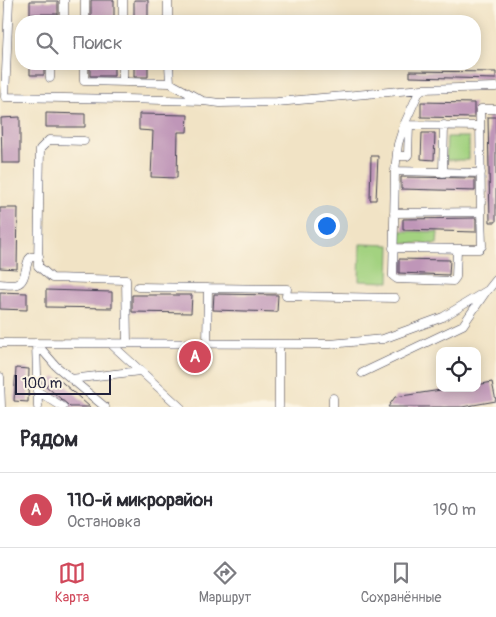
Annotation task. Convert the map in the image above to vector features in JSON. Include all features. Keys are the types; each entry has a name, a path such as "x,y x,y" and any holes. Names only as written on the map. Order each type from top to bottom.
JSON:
{"street":[{"path":"9,0 4,97 203,101 220,103 277,102 422,89 496,88"},
{"path":"64,0 64,15"},
{"path":"85,15 86,0"},
{"path":"123,0 123,15"},
{"path":"168,0 168,15"},
{"path":"50,70 50,78"},
{"path":"84,70 84,81 170,83 203,101"},
{"path":"123,70 123,82"},
{"path":"169,70 170,83"},
{"path":"422,89 418,94 398,144 395,172 393,276 394,278 453,282 456,278 457,249"},
{"path":"394,248 481,248 480,109 496,109"},
{"path":"407,125 480,126"},
{"path":"443,172 444,125"},
{"path":"84,141 49,140 40,149 38,266 52,278 126,280 127,344"},
{"path":"395,172 480,173"},
{"path":"394,212 481,212"},
{"path":"0,284 18,284 21,282 27,262 31,257 38,256"},
{"path":"362,373 463,325 496,280"},
{"path":"138,287 287,289 286,296 395,298"},
{"path":"207,344 208,288"},
{"path":"0,343 330,344 383,339 443,317 488,290"},
{"path":"36,343 56,366 105,407"},
{"path":"36,343 38,407"},
{"path":"110,343 180,407"},
{"path":"279,344 279,407"},
{"path":"71,379 140,371"},
{"path":"0,377 1,407"},
{"path":"38,391 63,407"},
{"path":"332,407 333,398"}],"green space":[{"path":"447,137 469,137 469,160 446,160"},
{"path":"399,231 438,232 437,244 399,243"},
{"path":"360,244 390,245 389,282 359,281"}],"building":[{"path":"91,0 114,0 114,15 91,15"},
{"path":"134,0 148,0 148,15 134,15"},
{"path":"30,1 58,1 58,14 30,14"},
{"path":"30,70 44,70 44,75 30,75"},
{"path":"90,70 114,70 114,76 90,76"},
{"path":"134,70 148,70 148,77 134,77"},
{"path":"410,71 496,72 496,79 410,77"},
{"path":"421,102 474,103 474,118 421,117"},
{"path":"46,113 85,114 85,127 46,127"},
{"path":"139,114 188,115 187,132 178,132 177,178 151,177 153,131 139,130"},
{"path":"20,117 20,163 2,163 1,118"},
{"path":"488,117 496,117 496,222 490,222"},
{"path":"422,133 435,133 434,160 421,159"},
{"path":"371,156 378,156 376,200 370,200"},
{"path":"401,177 475,178 475,191 401,189"},
{"path":"0,208 18,208 17,269 0,268"},
{"path":"476,218 476,232 403,230 403,219"},
{"path":"399,259 450,260 449,275 399,273"},
{"path":"46,290 112,292 112,308 46,307"},
{"path":"0,292 27,293 27,310 0,309"},
{"path":"214,294 278,295 277,312 213,310"},
{"path":"132,295 192,295 191,313 132,312"},
{"path":"16,368 29,369 28,402 14,401"},
{"path":"55,376 90,407 70,407 46,386"},
{"path":"492,382 496,401 462,407 388,407 395,397 436,391 481,392 481,384"}],"place":[{"name":"110-й микрорайон","path":"195,357"}]}
